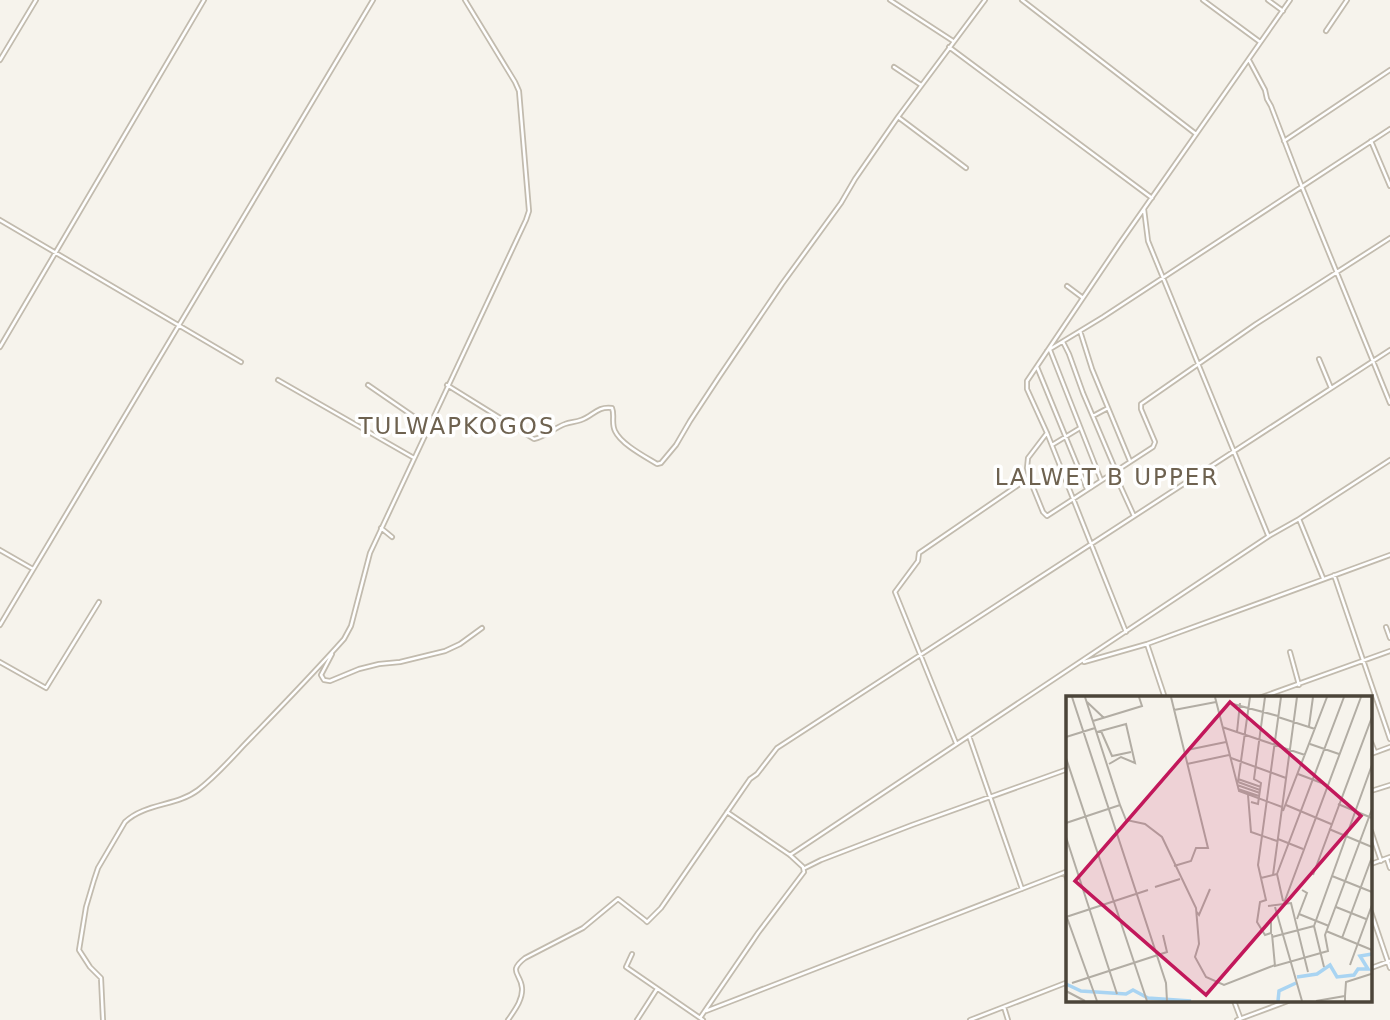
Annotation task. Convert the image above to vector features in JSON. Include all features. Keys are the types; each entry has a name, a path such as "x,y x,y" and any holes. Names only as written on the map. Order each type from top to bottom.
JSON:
{"street":[{"path":"0,60 36,0"},
{"path":"0,347 204,0"},
{"path":"0,625 373,0"},
{"path":"103,1020 101,978 79,950 86,907 98,868 130,817 197,791 265,724 344,639 355,611 365,568 381,528 526,220 528,211 519,91 465,0"},
{"path":"890,0 954,41"},
{"path":"447,385 534,439 566,423 583,419 598,409 612,408 613,425 619,437 657,464 661,463 677,444 782,284 841,203 898,117 985,0"},
{"path":"1022,0 1196,134"},
{"path":"1203,0 1261,42"},
{"path":"1269,0 1283,10"},
{"path":"1126,632 1027,381 1290,0"},
{"path":"1326,31 1347,0"},
{"path":"950,47 1152,198"},
{"path":"1249,60 1265,90 1390,403"},
{"path":"894,67 921,85"},
{"path":"1284,141 1390,70"},
{"path":"898,117 966,168"},
{"path":"1049,351 1390,129"},
{"path":"1371,141 1390,186"},
{"path":"1144,209 1148,241 1269,536"},
{"path":"0,220 241,362"},
{"path":"1047,433 1028,458 1027,468 1046,516 1150,449 1155,442 1140,409 1141,404 1256,324 1390,238"},
{"path":"1067,286 1083,298"},
{"path":"1080,331 1130,461"},
{"path":"1063,342 1133,516"},
{"path":"508,1020 518,1004 523,987 515,971 517,964 587,925 618,899 647,922 650,921 750,779 777,748 1390,350"},
{"path":"1049,351 1101,480"},
{"path":"1319,359 1331,388"},
{"path":"1037,367 1087,489"},
{"path":"278,380 414,458"},
{"path":"368,385 429,427"},
{"path":"1093,416 1108,408"},
{"path":"1052,445 1080,428"},
{"path":"790,855 1269,536 1390,460"},
{"path":"957,743 895,596 897,589 918,561 919,553 1030,477"},
{"path":"1299,519 1324,579"},
{"path":"381,528 392,537"},
{"path":"0,550 33,569"},
{"path":"1081,663 1147,644 1390,555"},
{"path":"1334,575 1390,739"},
{"path":"0,662 46,688 99,602"},
{"path":"1386,627 1390,638"},
{"path":"332,652 321,675 324,680 330,681 379,664 445,651 460,645 482,628"},
{"path":"1147,644 1165,696"},
{"path":"1265,696 1390,651"},
{"path":"1290,652 1299,685"},
{"path":"969,736 1022,889"},
{"path":"1373,753 1390,747"},
{"path":"804,868 912,825 1066,770"},
{"path":"1372,791 1390,785"},
{"path":"727,812 790,855 804,868"},
{"path":"1372,834 1381,861"},
{"path":"1372,864 1388,858 1390,868"},
{"path":"632,954 626,967 701,1019 758,933 804,872 804,868"},
{"path":"706,1011 1066,872"},
{"path":"1372,915 1390,968"},
{"path":"1372,968 1389,961"},
{"path":"970,1020 1066,983"},
{"path":"637,1020 657,989"},
{"path":"1234,1002 1239,1020 1285,1002"},
{"path":"1004,1007 1008,1020"}],"district":[{"name":"TULWAPKOGOS","path":"457,426"},
{"name":"LALWET B UPPER","path":"1107,477"}]}
